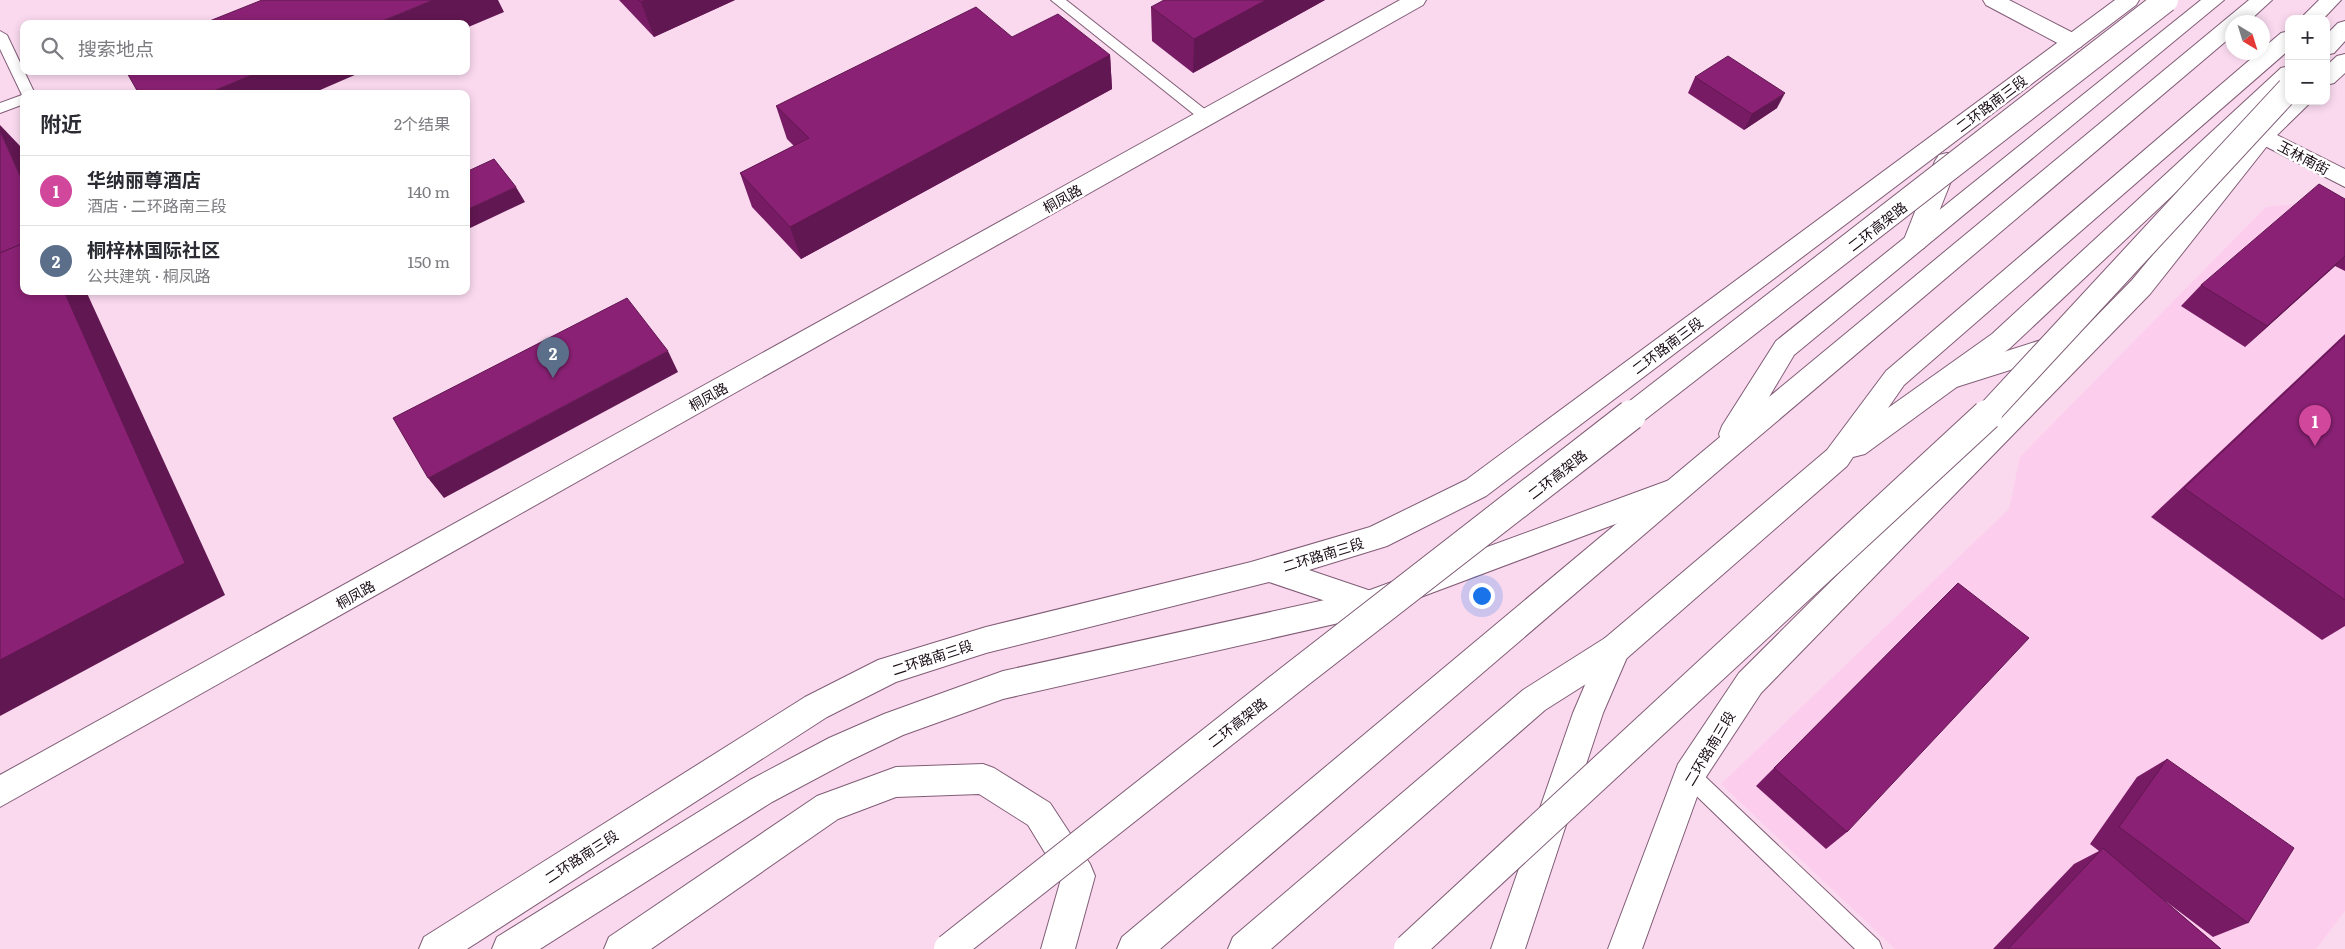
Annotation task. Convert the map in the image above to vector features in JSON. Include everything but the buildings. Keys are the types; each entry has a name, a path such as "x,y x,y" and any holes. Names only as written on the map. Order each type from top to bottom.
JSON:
{"main road":[{"name":"桐凤路","path":"0,792 1416,0"},
{"path":"1993,0 2073,42"},
{"name":"二环路南三段","path":"436,949 808,712 889,670 986,640 1270,570 1377,537 1476,488 2129,0"},
{"name":"二环高架路","path":"949,949 1290,680 2166,0"},
{"path":"1720,453 1785,348 2214,0"},
{"path":"2244,15 2262,0"},
{"path":"2314,15 2331,0"},
{"path":"2330,34 2345,20"},
{"path":"2330,44 2345,28"},
{"path":"1134,949 1676,490 2225,31"},
{"path":"1837,458 1895,378 2285,41"},
{"path":"2330,74 2345,61"},
{"path":"1245,949 1534,700 1616,648 1837,458 1950,379 2001,340 2285,77"},
{"path":"1409,949 1986,416 2285,93"},
{"name":"二环路南三段","path":"1625,949 1689,775 1750,682 2142,287 2263,136 2297,105"},
{"path":"1915,242 1960,127"},
{"name":"玉林南街","path":"2263,136 2345,179"},
{"path":"1950,379 2096,333"},
{"path":"510,949 761,791 840,749 895,724 1003,685 1370,602 1676,490"},
{"path":"1270,570 1370,602"},
{"path":"1508,949 1530,879 1588,713 1616,648"},
{"path":"620,949 828,807 896,782 983,779 1039,814 1078,876 1058,949"}],"lane":[{"path":"1058,0 1206,117"},
{"path":"0,35 26,90"},
{"path":"0,108 20,100"},
{"path":"1689,775 1871,949"}],"shaded area":[{"path":"2313,202 2345,219 2345,911 2316,949 1895,949 1721,784 2009,509 2020,457 2266,207"}],"place":[{"name":"桐梓林国际社区","path":"553,378"},
{"name":"华纳丽尊酒店","path":"2315,446"}]}
